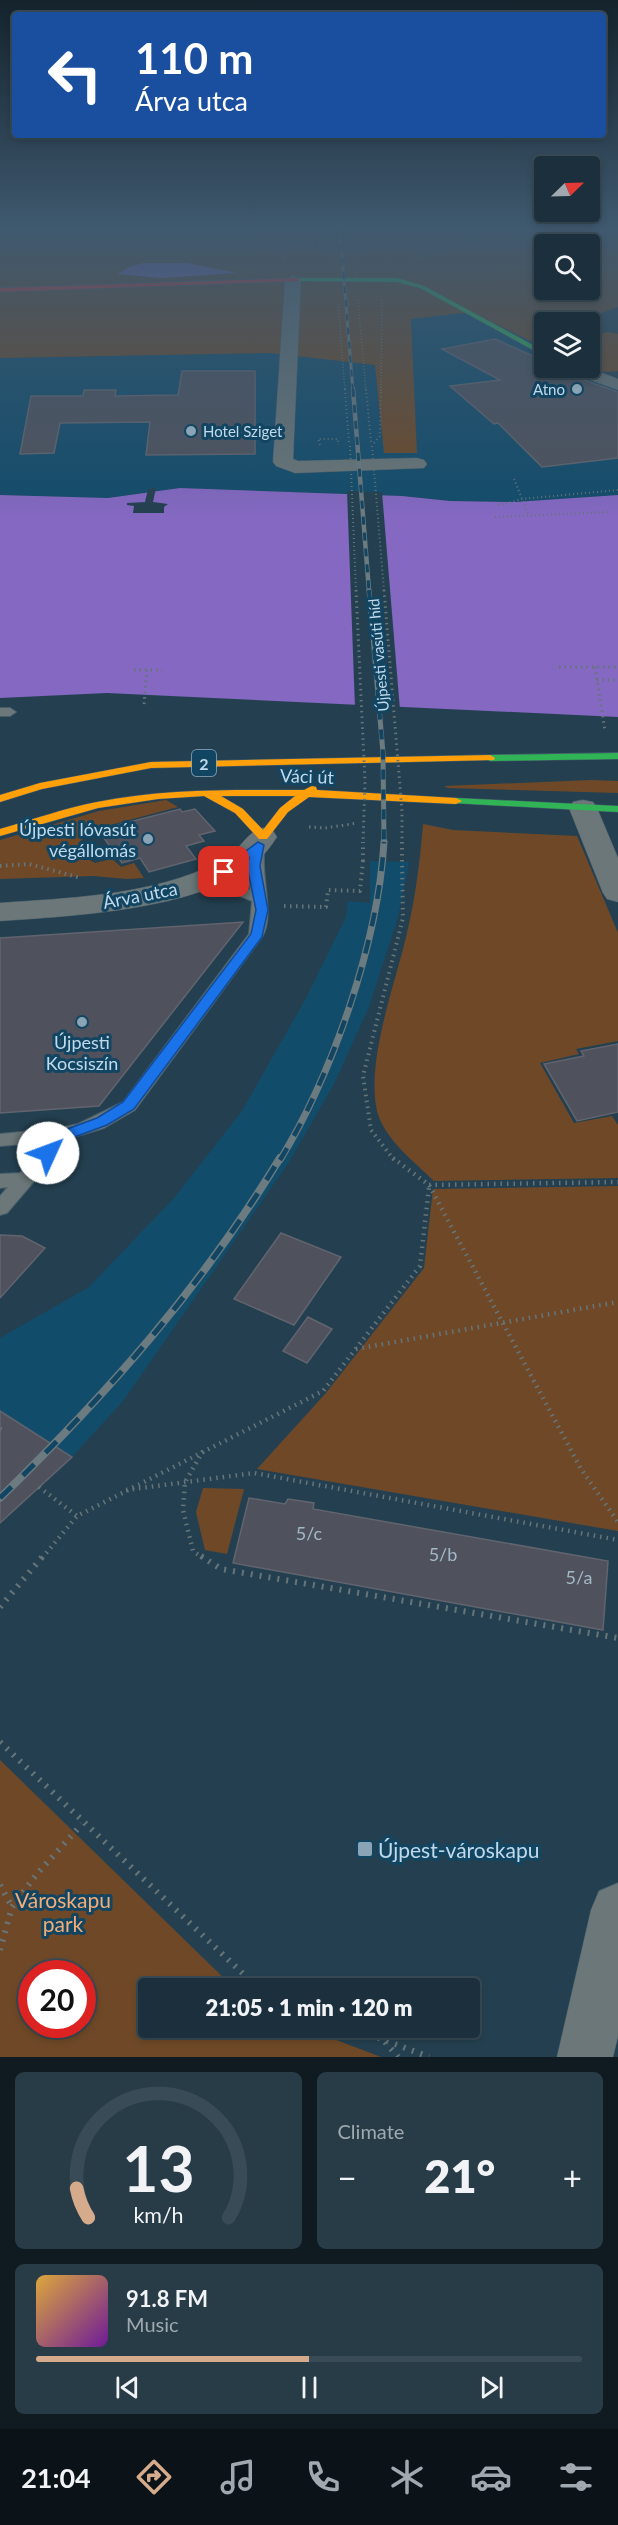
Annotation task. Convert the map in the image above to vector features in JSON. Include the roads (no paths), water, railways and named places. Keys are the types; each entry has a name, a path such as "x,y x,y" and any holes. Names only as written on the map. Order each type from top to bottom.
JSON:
{"main road":[{"path":"490,326 534,349"},
{"name":"Váci út","path":"0,799 40,786 151,765 618,756"},
{"path":"412,760 510,772"},
{"path":"205,793 239,812 261,841 284,810 305,793 336,780"},
{"name":"Váci út","path":"0,833 97,805 158,796 205,793 305,793 618,809"}],"street":[{"path":"290,326 283,462 295,467 417,464"},
{"path":"600,378 618,385"},
{"path":"583,808 618,893"},
{"name":"Árva utca","path":"0,912 85,905 174,889 224,872 261,841"},
{"path":"585,2057 618,1910"}],"lane":[{"path":"0,1140 64,1135 102,1121 129,1106 257,934 261,922 260,899 254,866 261,841"},
{"path":"174,889 222,887 249,893 260,899"},
{"path":"0,1208 64,1135"},
{"path":"0,1181 27,1179"}],"railway":[{"path":"348,326 353,391"},
{"path":"353,389 369,591"},
{"path":"369,590 383,753 384,842"},
{"path":"280,1160 318,1088 350,1006 373,922 384,842"},
{"path":"0,1498 79,1418 151,1337 218,1251 280,1158"}],"place":[{"name":"Atno","path":"577,389"},
{"name":"Hotel Sziget","path":"191,431"},
{"name":"Újpesti lóvasút végállomás","path":"148,839"},
{"name":"Újpesti Kocsiszín","path":"82,1022"},
{"name":"Újpest-városkapu","path":"365,1849"}],"park label":[{"name":"Városkapu park","path":"63,1911"}]}
